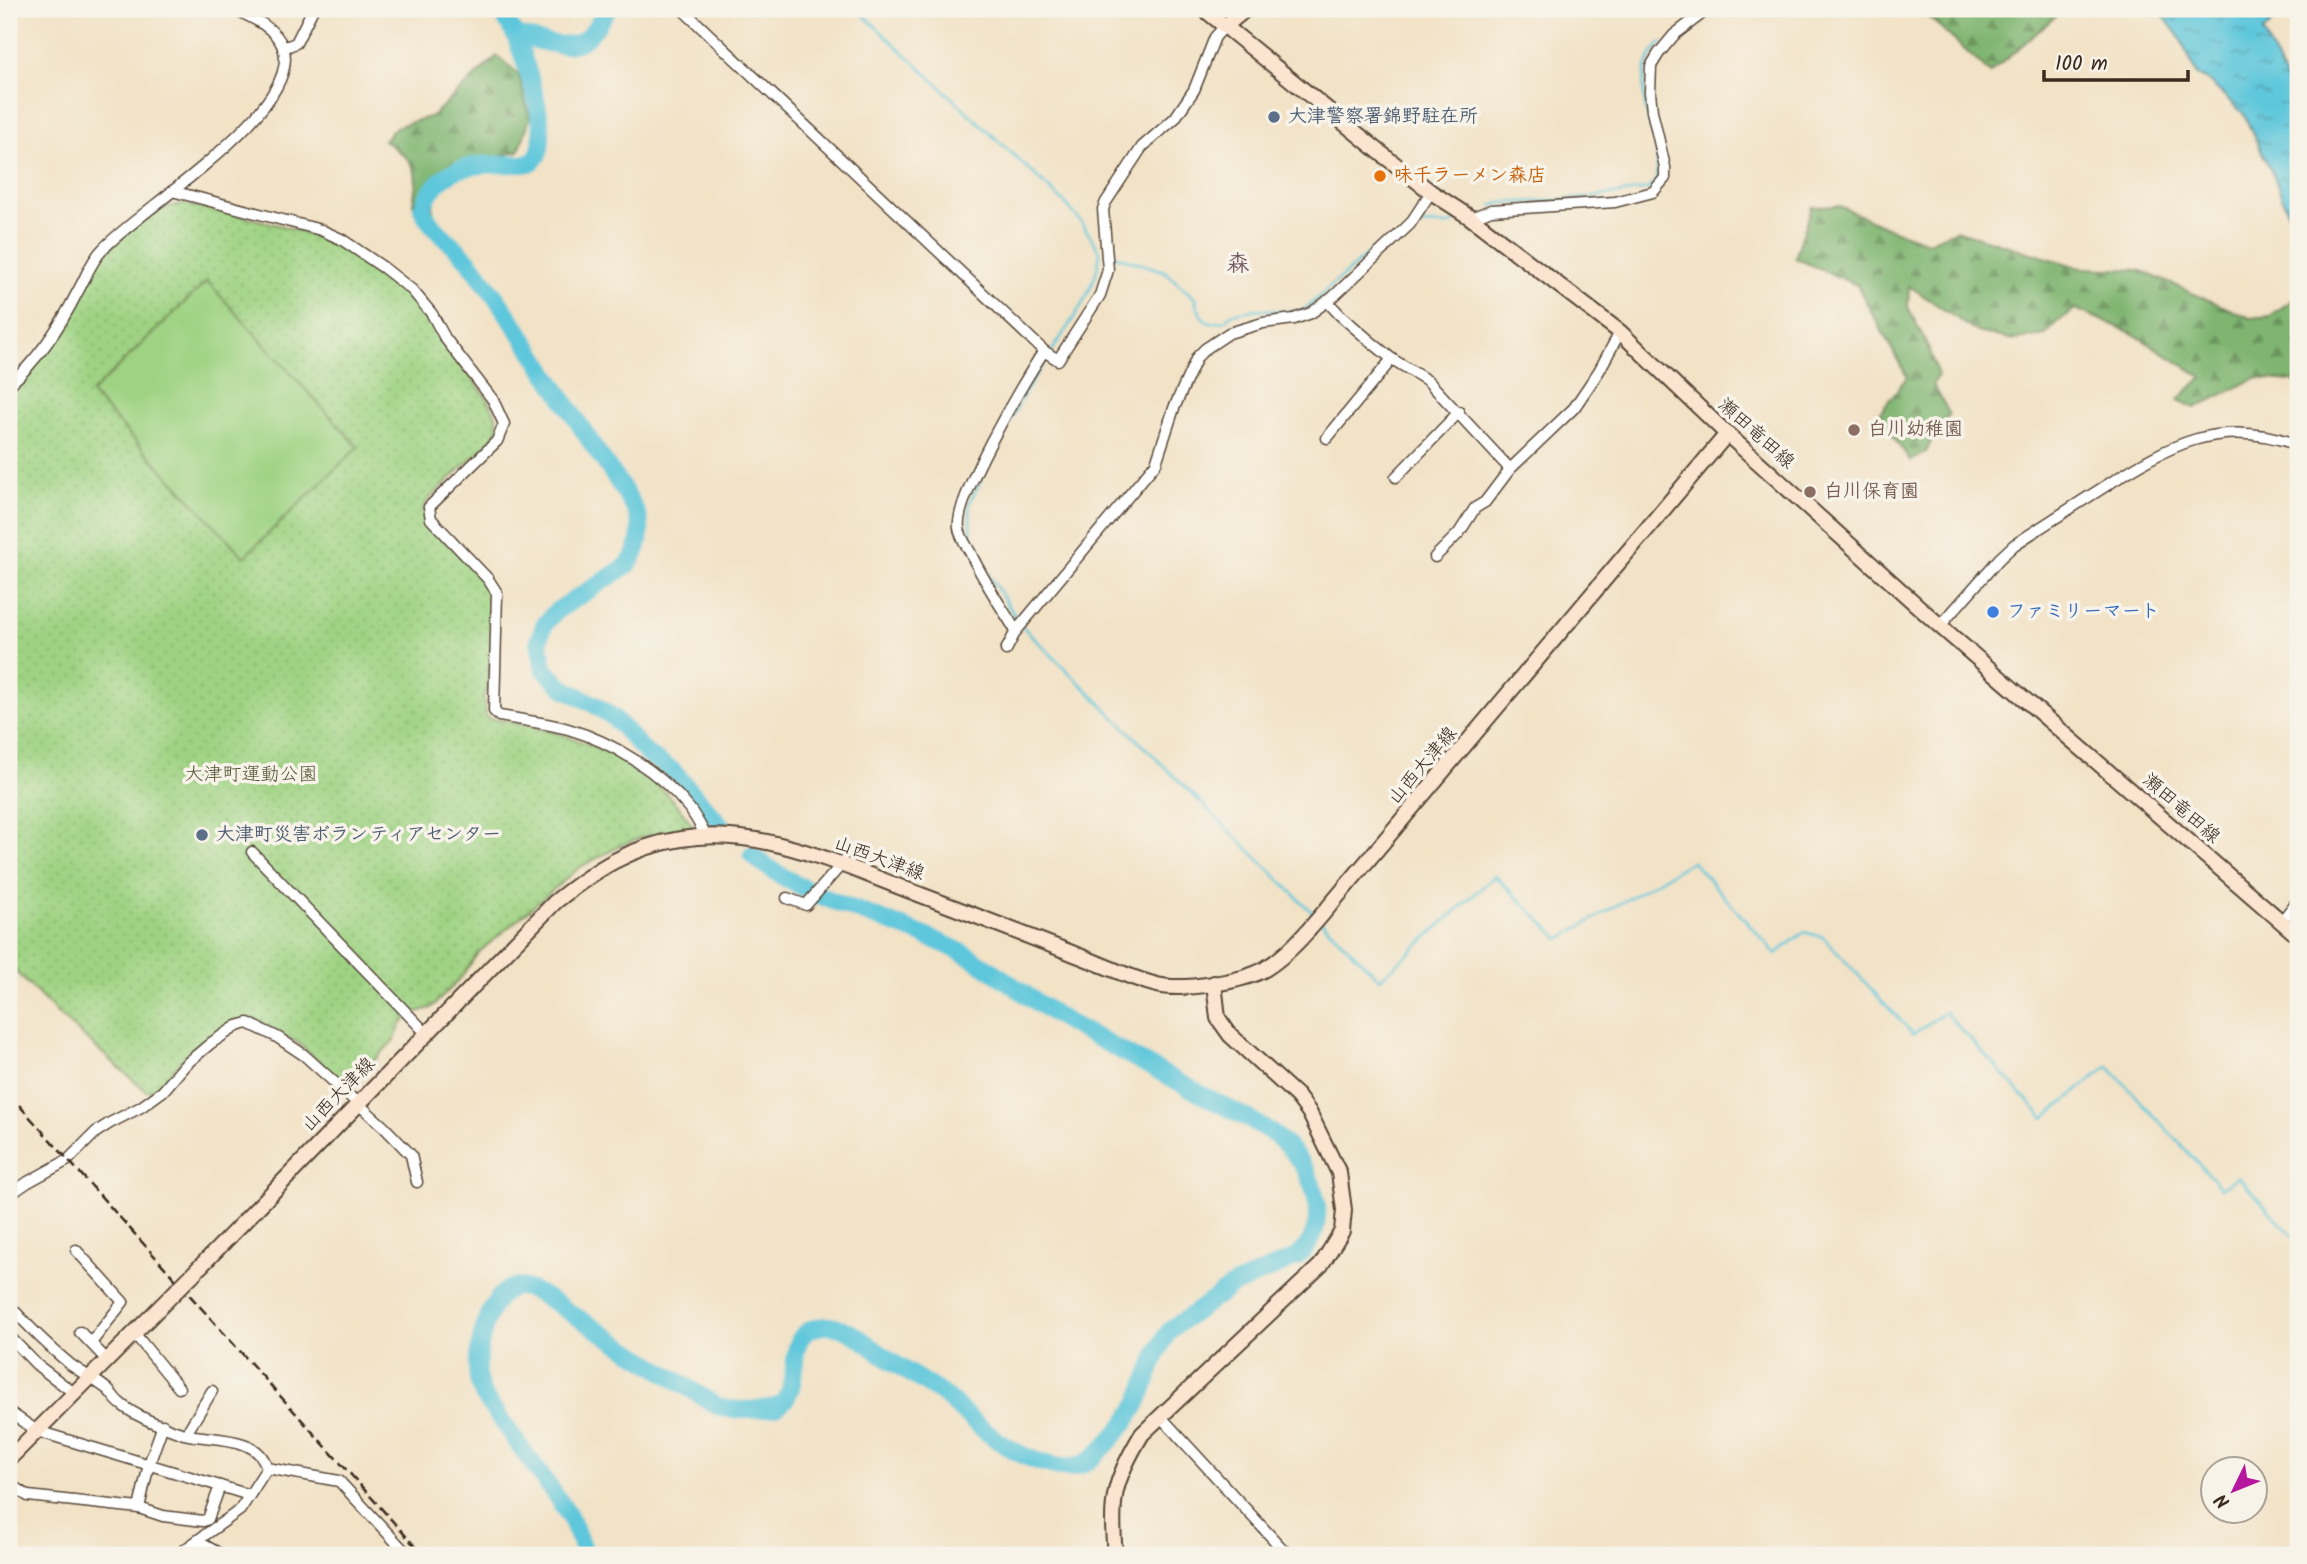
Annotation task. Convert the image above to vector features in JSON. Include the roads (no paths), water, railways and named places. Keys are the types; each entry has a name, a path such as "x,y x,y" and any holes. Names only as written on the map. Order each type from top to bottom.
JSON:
{"main road":[{"name":"瀬田竜田線","path":"1204,9 1338,120 1620,332 1727,434 1940,626 2298,936"},
{"path":"1225,26 1246,9"},
{"name":"山西大津線","path":"9,1459 555,902 596,870 626,853 680,839 706,836 749,838 783,845 841,865 1158,985 1214,983 1243,978 1264,969 1288,951 1326,910 1727,434"},
{"path":"1115,1555 1111,1518 1116,1486 1124,1464 1142,1434 1321,1265 1342,1231 1344,1210 1339,1172 1309,1112 1297,1096 1230,1035 1219,1018 1214,983"}],"street":[{"path":"9,385 32,363 102,250 244,130 274,93 285,66 283,48 268,28 234,9"},
{"path":"283,48 296,43 313,9"},
{"path":"682,9 1044,351 1058,360 1100,295 1108,270 1103,209 1106,202 1142,147 1175,118 1194,90 1215,37 1225,26"},
{"path":"1471,218 1491,210 1615,202 1653,192 1665,178 1665,167 1652,111 1651,66 1674,35 1708,9"},
{"path":"172,191 321,230 341,239 412,290 432,314 445,338 493,400 504,424 496,441 429,507 431,519 488,579 497,593 494,711 499,716 570,730 628,757 664,781 690,809 706,836"},
{"path":"1006,650 1016,631 1156,463 1174,408 1197,357 1229,333 1311,313 1410,224 1431,192"},
{"path":"1327,301 1392,359 1429,381 1510,468"},
{"path":"1436,557 1459,533 1475,508 1485,502 1510,468 1574,408 1599,371 1620,332"},
{"path":"1016,631 976,565 959,531 958,521 965,498 990,444 1028,374 1044,351"},
{"path":"1327,438 1392,359"},
{"path":"1396,477 1460,412"},
{"path":"1940,626 2014,545 2151,456 2202,436 2259,436 2298,445"},
{"path":"253,852 426,1033"},
{"path":"787,898 806,905 841,865"},
{"path":"2281,922 2298,900"},
{"path":"9,1195 68,1160 96,1132 141,1107 163,1091 185,1065 211,1043 237,1026 248,1023 293,1047 316,1064 356,1104 384,1127 411,1155 416,1182"},
{"path":"76,1250 123,1302 91,1343"},
{"path":"9,1305 74,1367 110,1391 118,1402 129,1410 186,1434 237,1442 255,1448 265,1458 267,1468 240,1510 177,1555"},
{"path":"80,1332 107,1360"},
{"path":"134,1333 179,1388"},
{"path":"9,1336 37,1365 74,1393"},
{"path":"186,1434 212,1391"},
{"path":"9,1412 37,1431 249,1494"},
{"path":"1160,1416 1288,1555"},
{"path":"139,1508 149,1464 163,1425"},
{"path":"267,1468 339,1480 408,1555"},
{"path":"9,1484 28,1496 139,1508 163,1516 203,1521 208,1519 220,1486"},
{"path":"197,1541 222,1555"}],"water":[{"path":"2158,9 2278,9 2280,14 2263,32 2298,105 2298,237 2274,177 2243,113 2206,79 2197,75 2180,38"}],"waterway":[{"path":"500,9 515,35 562,45 582,41 608,9"},
{"path":"857,9 1067,205 1099,250"},
{"path":"515,35 536,98 541,134 540,149 535,159 526,164 471,166 459,170 438,183 422,209 438,232 471,264 504,308 626,494 639,520 638,544 628,565 555,612 544,625 539,641 544,669 562,687 614,718 647,754 673,771 721,825"},
{"path":"1653,134 1644,98 1645,74 1648,62 1662,42"},
{"path":"1492,206 1648,189 1657,180 1657,151"},
{"path":"1413,224 1449,225 1463,217"},
{"path":"1109,254 1164,271 1197,300 1195,302 1202,317 1210,323 1225,321 1231,314 1258,309 1285,312 1304,310 1371,251 1381,246"},
{"path":"1052,351 1089,292 1100,252"},
{"path":"1018,621 992,580 972,541 969,504 1021,399 1048,356"},
{"path":"1022,626 1314,914"},
{"path":"585,1555 573,1523 561,1503 483,1395 479,1385 478,1356 485,1326 498,1299 506,1291 516,1287 530,1289 717,1406 732,1410 768,1408 781,1404 789,1392 798,1343 804,1334 814,1328 837,1327 859,1337 942,1394 1006,1446 1039,1461 1072,1467 1081,1465 1097,1454 1129,1417 1138,1403 1156,1356 1170,1330 1232,1286 1297,1257 1315,1231 1316,1200 1312,1185 1297,1157 1270,1132 1069,1023 963,953 800,886 752,855"},
{"path":"1321,921 1380,979 1495,876 1560,939 1692,861 1776,954 1804,932 1823,937 1913,1034 1945,1012 2044,1118 2108,1066 2221,1188 2238,1177 2298,1242"}],"railway":[{"path":"9,1094 423,1555"}],"place":[{"name":"大津警察署錦野駐在所","path":"1274,117"},
{"name":"味千ラーメン森店","path":"1380,176"},
{"name":"白川幼稚園","path":"1854,430"},
{"name":"白川保育園","path":"1810,492"},
{"name":"ファミリーマート","path":"1993,612"},
{"name":"大津町災害ボランティアセンター","path":"202,835"}],"district":[{"name":"森","path":"1238,265"}],"park label":[{"name":"大津町運動公園","path":"251,775"}]}
